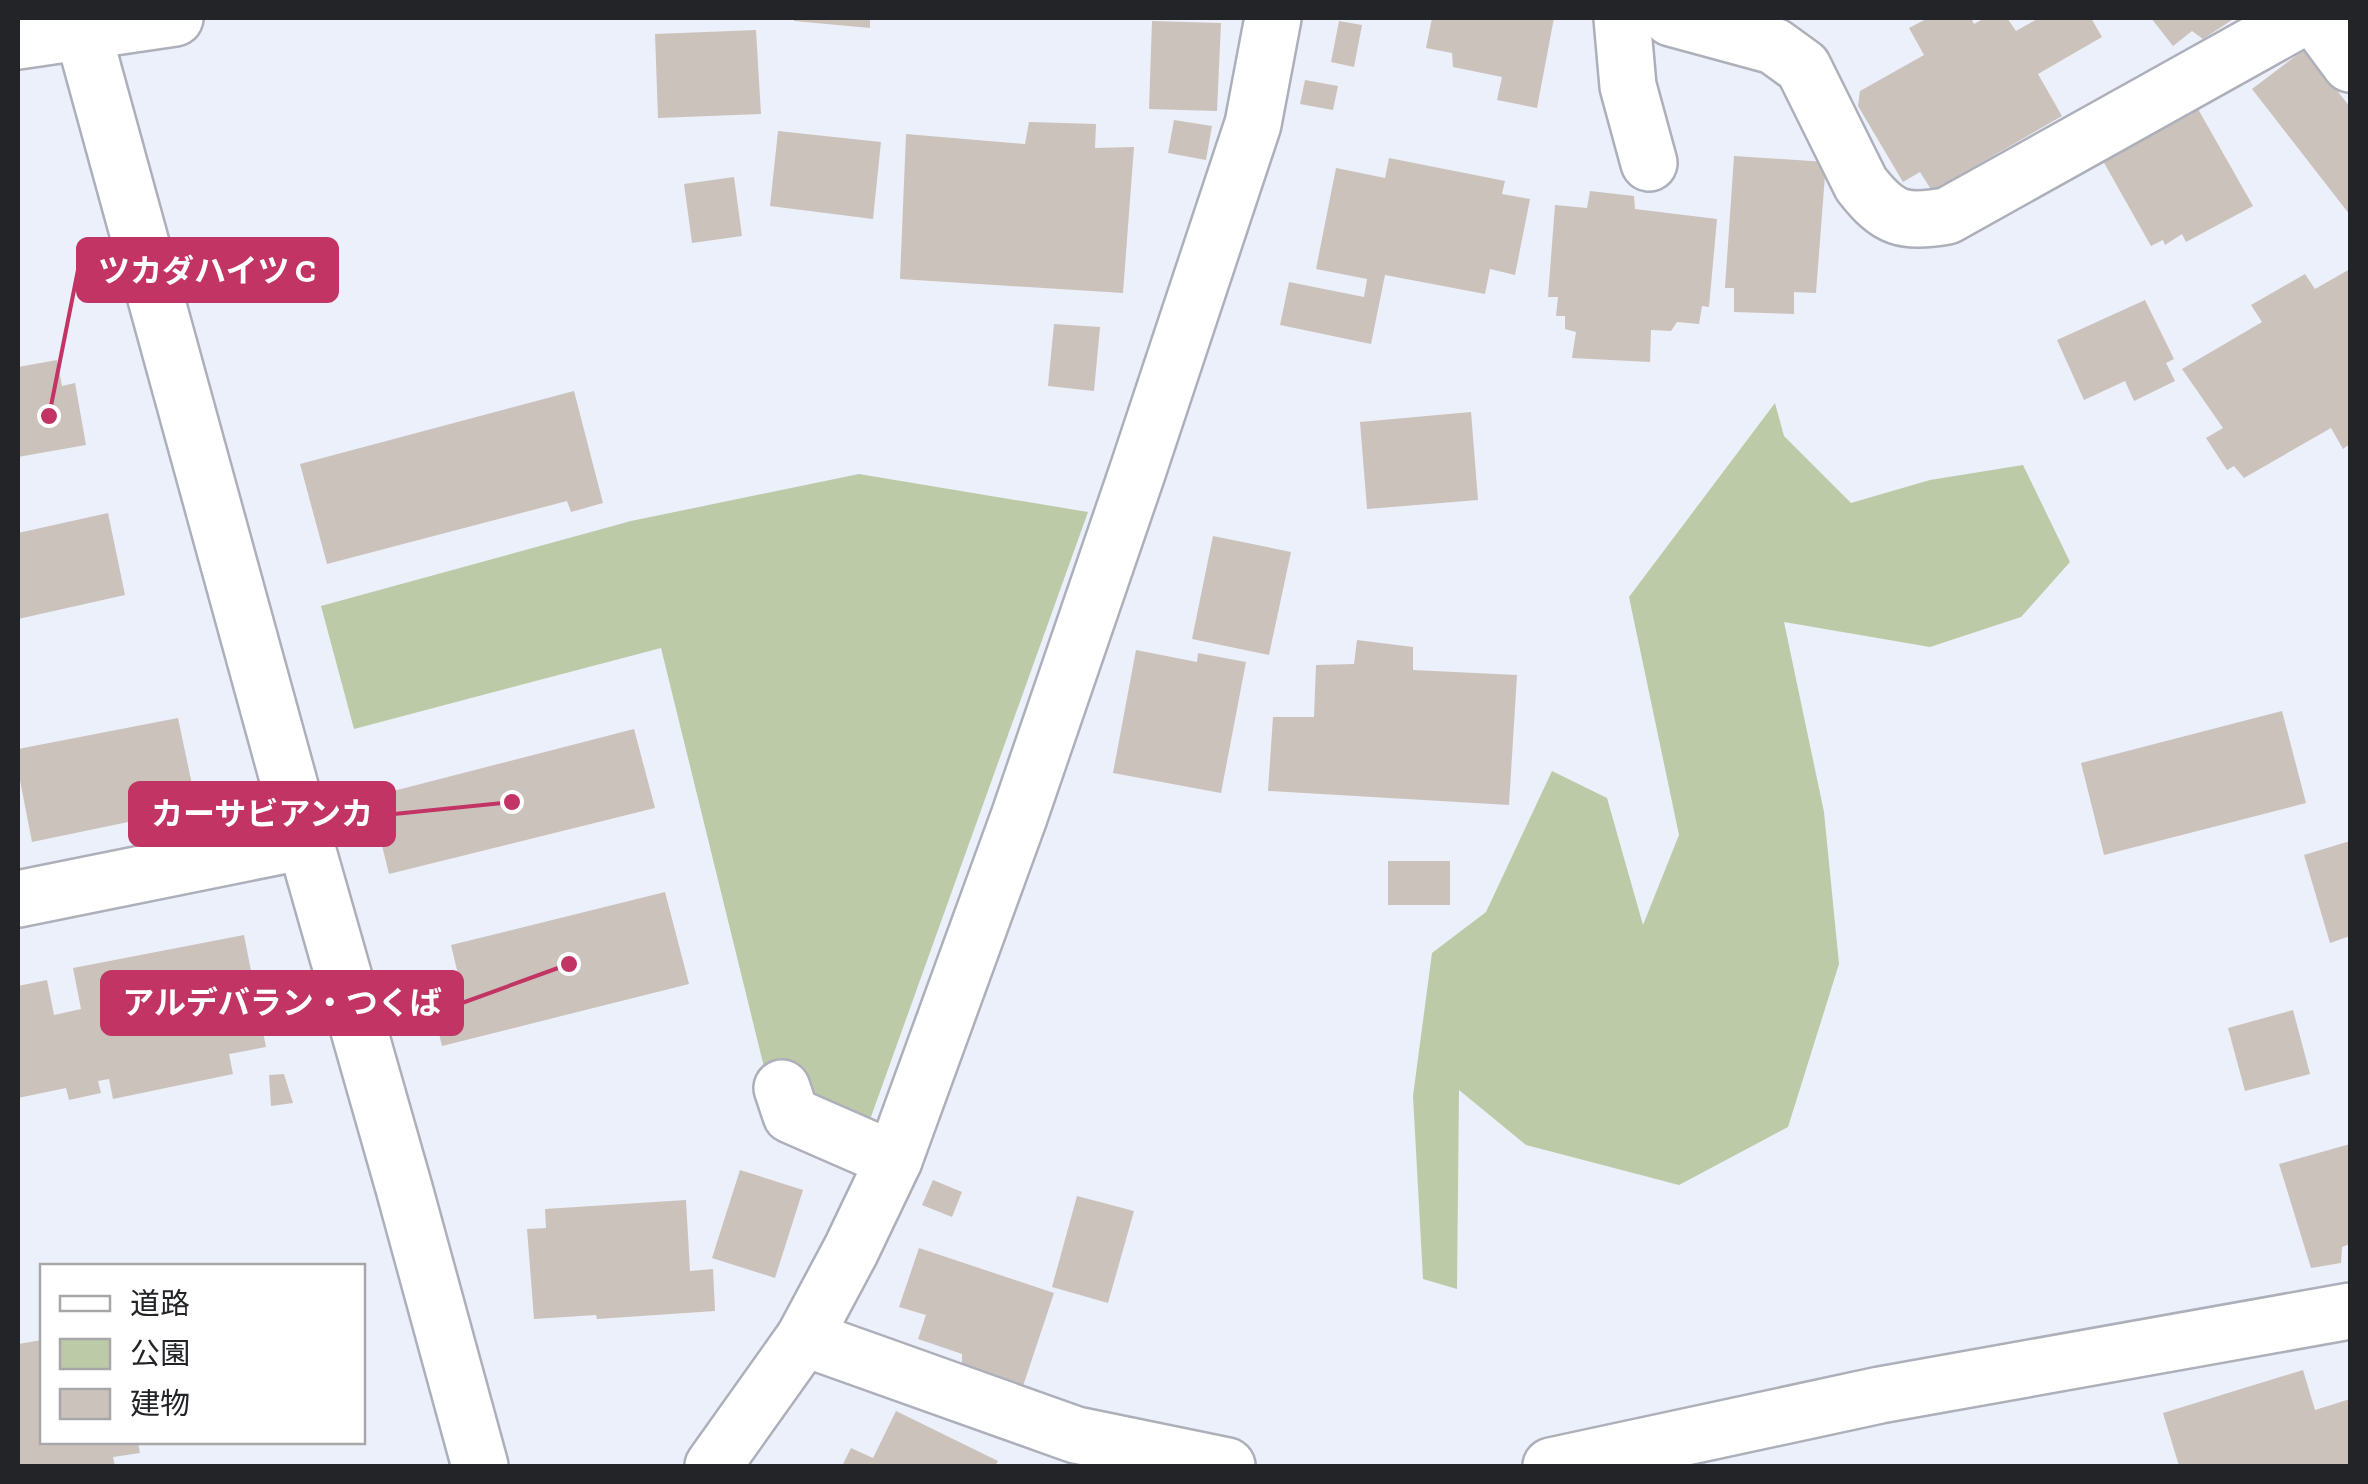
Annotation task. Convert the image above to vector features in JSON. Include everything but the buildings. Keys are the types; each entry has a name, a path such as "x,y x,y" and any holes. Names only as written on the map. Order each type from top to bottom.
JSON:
{"street":[{"path":"18,41 80,24 176,18"},
{"path":"713,1466 804,1338 894,1160 1019,817 1162,400 1253,124 1273,18"},
{"path":"1622,18 1628,86 1649,163"},
{"path":"1671,18 1774,46 1804,67 1861,184 1888,214 1904,220 1947,216 2302,18"},
{"path":"2316,18 2350,64"},
{"path":"80,24 480,1466"},
{"path":"18,899 304,841"},
{"path":"782,1088 790,1114 894,1160"},
{"path":"1551,1466 1880,1395 2350,1312"},
{"path":"804,1338 1076,1435 1227,1466"}],"green space":[{"path":"1775,403 1784,436 1851,503 1930,480 2023,465 2070,562 2021,617 1930,647 1784,622 1824,812 1839,964 1788,1127 1679,1185 1526,1145 1459,1090 1457,1289 1423,1279 1413,1096 1432,953 1486,912 1552,771 1607,798 1643,925 1679,835 1629,597"},
{"path":"859,474 1088,512 867,1128 764,1067 661,648 354,729 321,606 631,521"}],"place":[{"name":"ツカダハイツ C","path":"49,416"},
{"name":"カーサビアンカ","path":"512,802"},
{"name":"アルデバラン・つくば","path":"569,964"}]}
